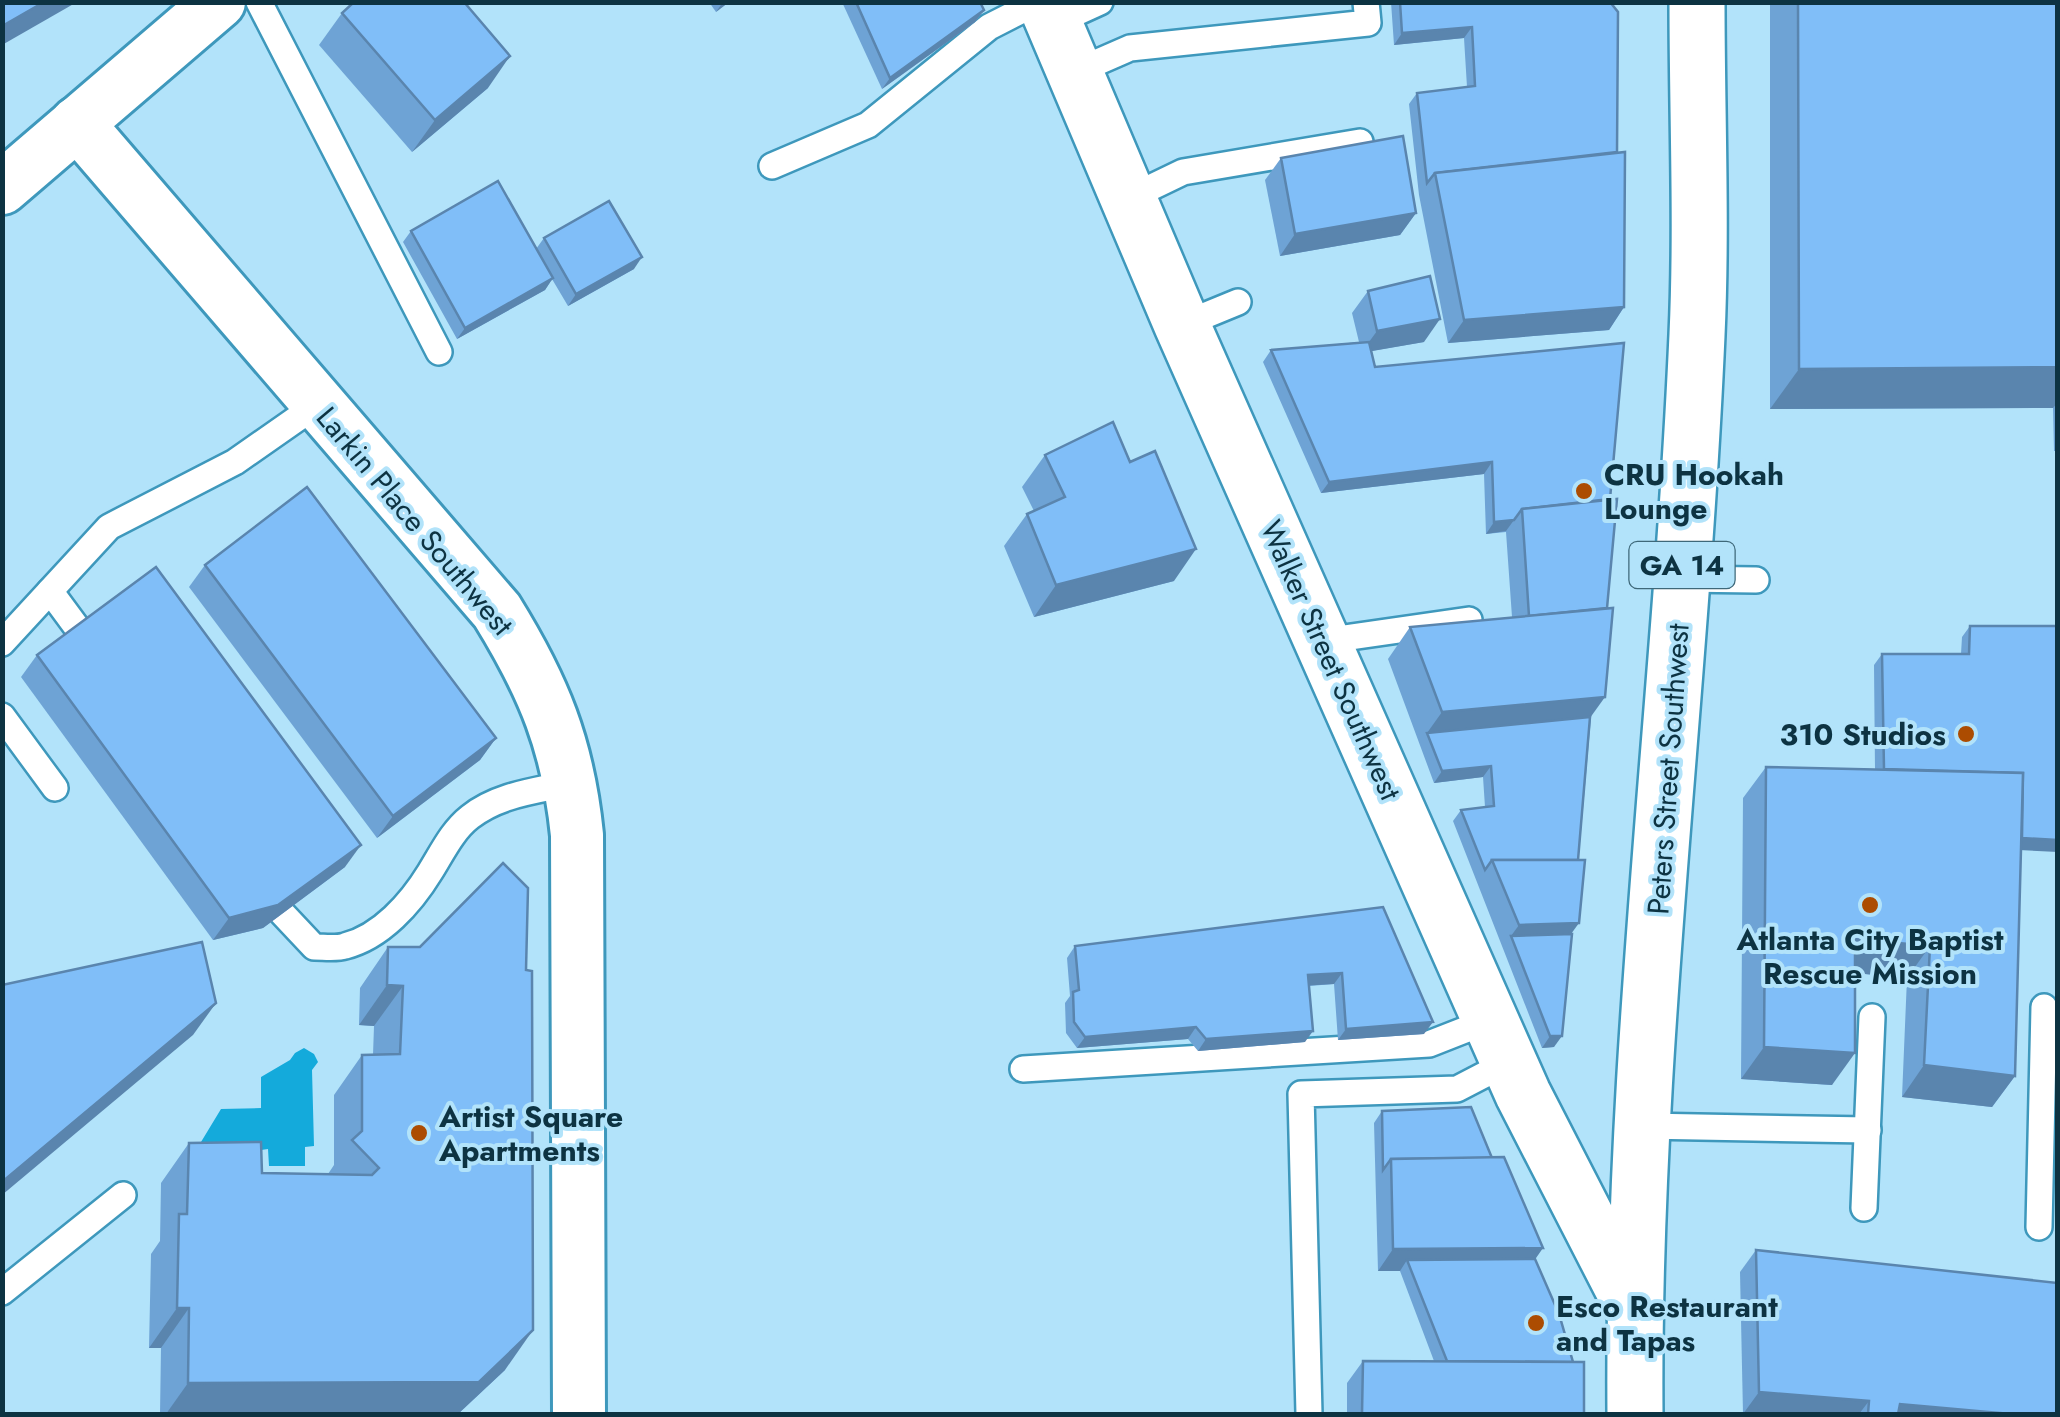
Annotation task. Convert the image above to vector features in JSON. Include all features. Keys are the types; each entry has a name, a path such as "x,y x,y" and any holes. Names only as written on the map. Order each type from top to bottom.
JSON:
{"main road":[{"name":"Peters Street Southwest","path":"1635,1414 1634,1310 1644,1126 1697,333 1697,2"},
{"name":"Walker Street Southwest","path":"1062,20 1127,199 1182,325 1500,1041 1634,1310"}],"street":[{"path":"2,188 219,2"},
{"name":"Larkin Place Southwest","path":"77,123 498,611 532,668 554,722 572,783 577,855 579,1414"}],"lane":[{"path":"260,2 439,352"},
{"path":"772,166 868,125 989,27 1062,20 1130,48 1368,23 1366,2"},
{"path":"1127,199 1183,172 1360,142"},
{"path":"1182,325 1238,302"},
{"path":"2,643 109,527 235,462 318,404"},
{"path":"1680,580 1756,580"},
{"path":"50,591 81,633"},
{"path":"1323,641 1469,620"},
{"path":"2,716 55,788"},
{"path":"282,913 314,946 343,948 374,933 402,909 445,845 470,817 502,798 572,783"},
{"path":"2039,1227 2044,1007"},
{"path":"1864,1208 1872,1017"},
{"path":"1023,1069 1500,1041"},
{"path":"1309,1414 1302,1094 1457,1089 1500,1041"},
{"path":"1644,1126 1868,1130"},
{"path":"2,1292 123,1195"}],"water":[{"path":"304,1048 318,1062 312,1070 314,1146 305,1147 305,1166 269,1166 268,1149 207,1158 201,1142 221,1109 261,1108 261,1077"}],"building":[{"path":"2,2 44,2 4,25"},
{"path":"354,2 464,2 510,56 435,120 342,13"},
{"path":"856,2 980,2 984,10 890,78"},
{"path":"1400,2 1610,2 1618,12 1617,152 1435,173 1427,183 1417,93 1475,86 1472,27 1402,33"},
{"path":"1798,2 2058,2 2058,367 1799,369"},
{"path":"1403,136 1416,213 1295,234 1281,158"},
{"path":"1625,152 1624,307 1464,320 1435,173"},
{"path":"498,181 553,278 465,328 411,231"},
{"path":"609,201 642,257 576,294 544,238"},
{"path":"1430,276 1440,319 1377,331 1368,291"},
{"path":"1369,342 1375,367 1624,343 1610,499 1522,509 1514,520 1494,522 1492,462 1329,482 1271,350"},
{"path":"1113,422 1130,462 1155,451 1196,549 1056,585 1027,514 1065,497 1045,455"},
{"path":"307,487 496,738 393,816 205,565"},
{"path":"1617,499 1607,608 1529,616 1522,509"},
{"path":"156,567 361,845 278,905 229,918 37,655"},
{"path":"1613,608 1605,697 1442,712 1410,627"},
{"name":"310 Studios","path":"1970,626 2058,626 2058,840 2022,838 2023,773 1884,769 1882,654 1969,654"},
{"path":"1590,717 1578,860 1492,860 1485,870 1461,810 1494,806 1491,766 1442,771 1427,733"},
{"path":"1766,767 2023,773 2015,1076 1924,1065 1930,946 1855,939 1855,1053 1764,1047"},
{"path":"1492,860 1585,860 1579,923 1519,925"},
{"name":"Artist Square Apartments","path":"503,863 528,888 526,970 532,971 533,1330 479,1382 188,1383 189,1308 177,1308 179,1214 187,1214 189,1143 261,1142 262,1173 372,1175 379,1168 352,1140 362,1131 362,1055 400,1054 403,986 387,985 388,947 420,947"},
{"path":"1383,907 1433,1022 1346,1029 1342,973 1308,975 1313,1031 1206,1039 1196,1027 1085,1037 1074,1022 1073,992 1079,990 1075,946"},
{"path":"1572,934 1562,1036 1550,1036 1511,936"},
{"path":"202,942 216,1003 2,1182 2,985"},
{"path":"1471,1107 1492,1158 1391,1159 1383,1170 1382,1111"},
{"path":"1504,1157 1543,1248 1393,1249 1391,1159"},
{"path":"1756,1250 2058,1283 2058,1414 1900,1404 1898,1414 1868,1414 1869,1401 1759,1392"},
{"path":"1535,1259 1559,1314 1573,1362 1447,1361 1407,1260"},
{"path":"1363,1361 1584,1362 1584,1414 1362,1414"}],"place":[{"name":"CRU Hookah Lounge","path":"1584,491"},
{"name":"310 Studios","path":"1966,734"},
{"name":"Atlanta City Baptist Rescue Mission","path":"1870,905"},
{"name":"Artist Square Apartments","path":"419,1133"},
{"name":"Esco Restaurant and Tapas","path":"1536,1323"}]}
